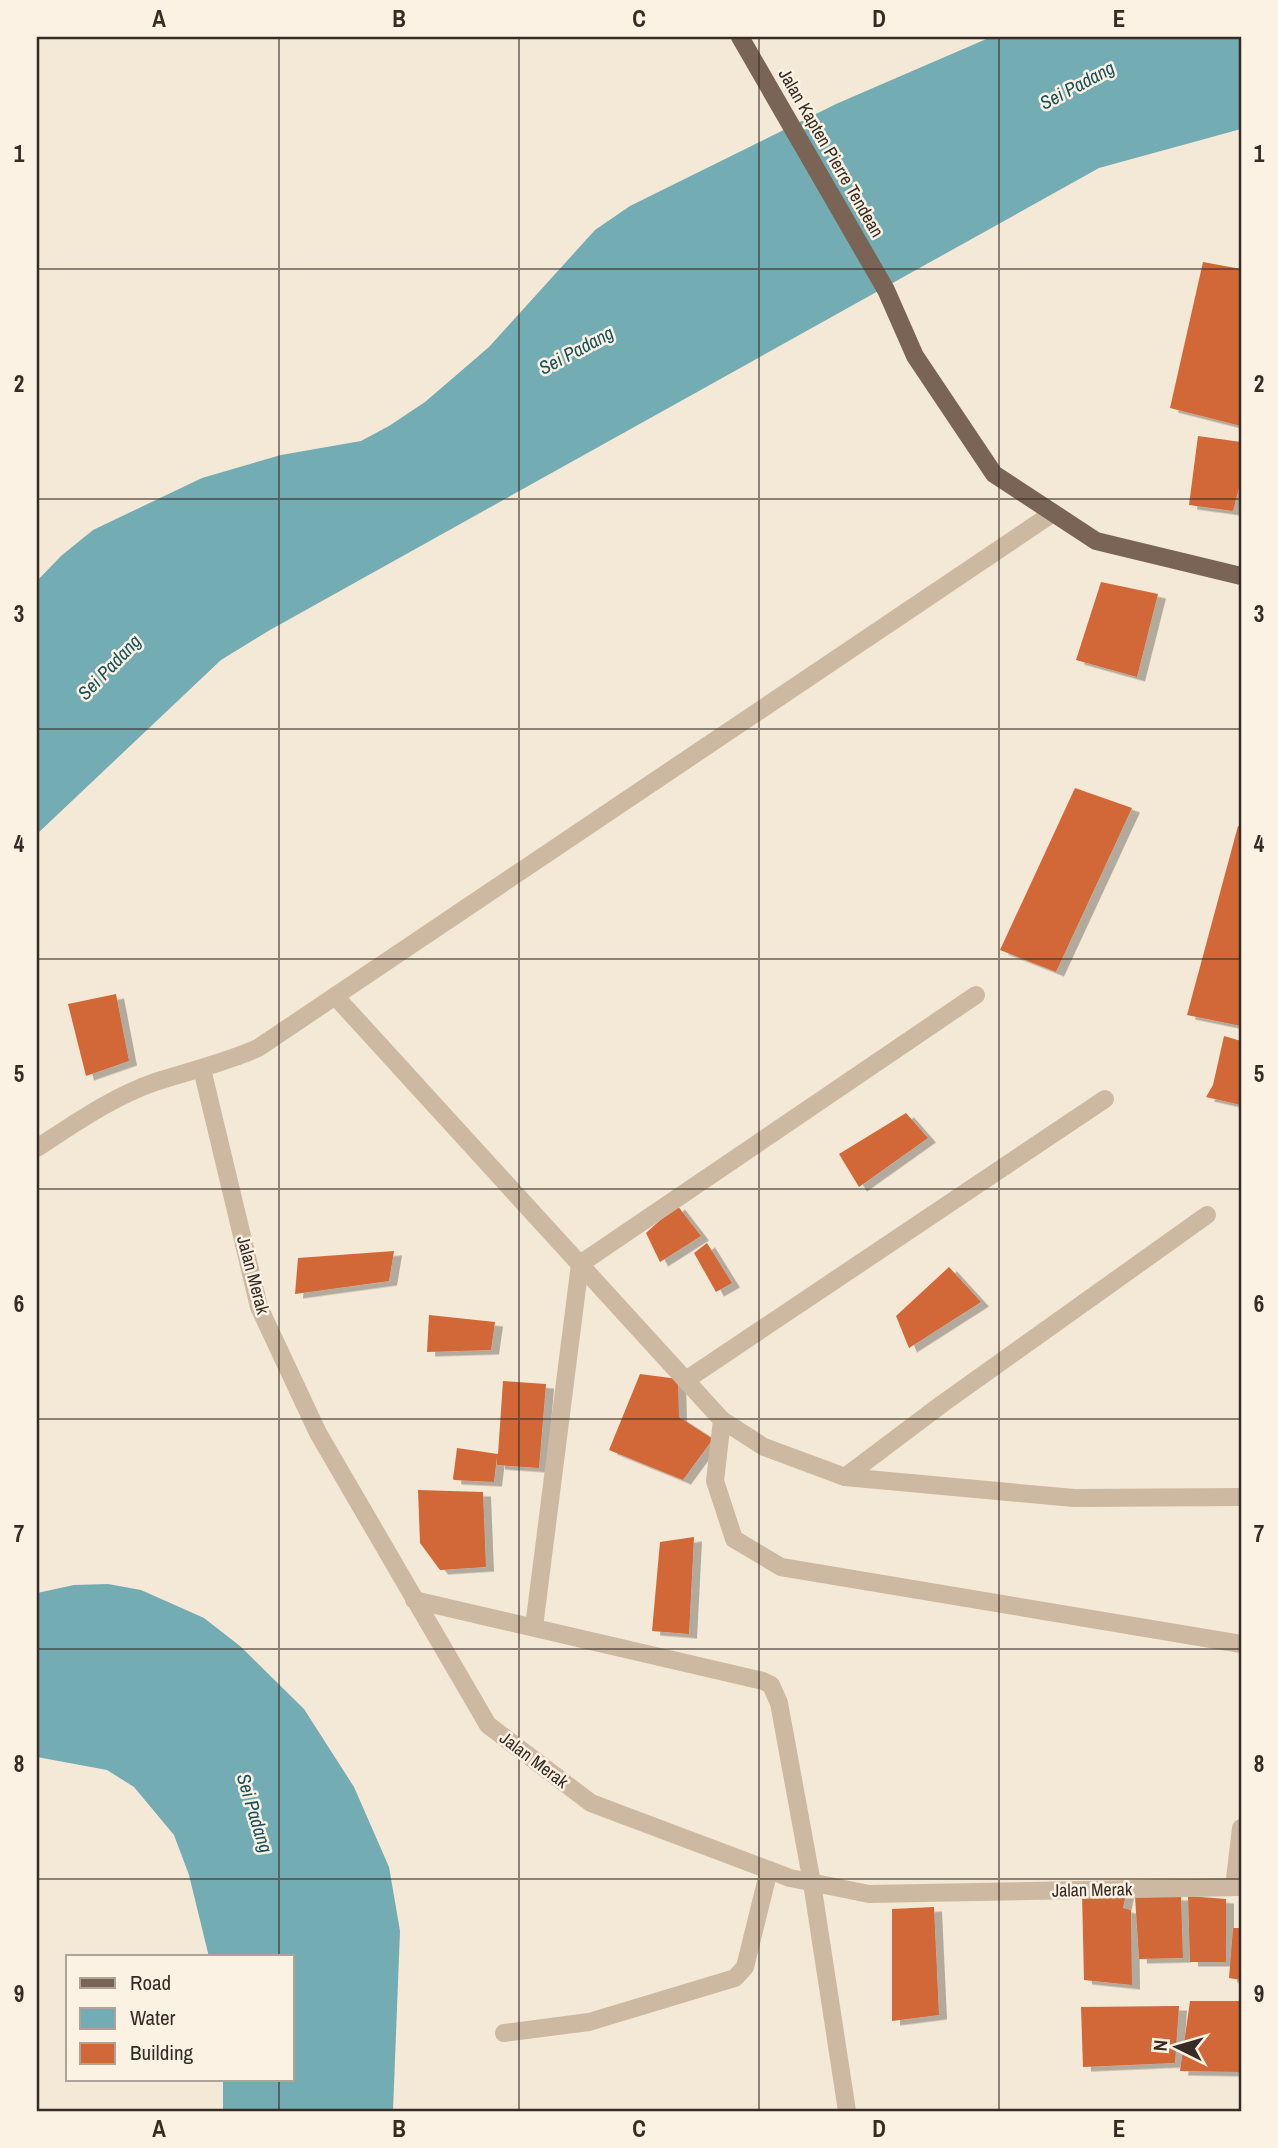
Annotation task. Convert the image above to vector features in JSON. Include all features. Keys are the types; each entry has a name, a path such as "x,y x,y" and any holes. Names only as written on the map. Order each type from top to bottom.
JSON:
{"main road":[{"name":"Jalan Kapten Pierre Tendean","path":"740,37 886,290 915,356 994,474 1096,541 1241,576"}],"street":[{"path":"37,1148 95,1111 142,1088 258,1048 1053,513"},
{"path":"534,1627 580,1264 976,995"},
{"path":"335,996 722,1420 764,1447 845,1476 1074,1498 1241,1497"},
{"name":"Jalan Merak","path":"202,1069 259,1307 318,1433 488,1725 591,1803 769,1870 813,1883 869,1894 1238,1887"},
{"path":"686,1380 1105,1099"},
{"path":"845,1476 1208,1216"},
{"path":"722,1420 715,1480 734,1539 781,1567 1241,1644"},
{"path":"414,1600 771,1685 779,1703 813,1883 847,2111"},
{"path":"1238,1887 1241,1828"},
{"path":"504,2034 589,2022 735,1978 745,1967 769,1870"}],"water":[{"name":"Sei Padang","path":"991,37 1241,37 1241,129 1099,168 270,630 221,660 37,834 37,581 61,556 93,530 202,478 281,455 361,441 389,426 425,402 489,347 595,230 630,206 836,104"},
{"name":"Sei Padang","path":"108,1584 141,1590 204,1618 240,1646 304,1709 354,1787 389,1867 400,1931 393,2111 223,2111 223,2082 294,2082 294,1955 209,1955 189,1875 174,1835 134,1787 107,1770 37,1757 37,1593 74,1585"}],"building":[{"path":"1203,262 1241,269 1241,426 1170,408"},
{"path":"1198,436 1241,442 1241,480 1233,511 1189,505"},
{"path":"1101,582 1158,594 1137,677 1076,660"},
{"path":"1075,788 1132,808 1056,972 1000,950"},
{"path":"1238,826 1241,827 1241,1026 1187,1015"},
{"path":"116,994 129,1061 86,1076 68,1004"},
{"path":"1224,1036 1241,1041 1241,1105 1206,1097 1213,1085"},
{"path":"906,1113 928,1138 859,1187 839,1154"},
{"path":"677,1205 701,1236 660,1262 646,1233"},
{"path":"707,1243 732,1283 716,1292 694,1253"},
{"path":"394,1251 389,1281 295,1294 298,1258"},
{"path":"949,1267 981,1302 909,1348 896,1316"},
{"path":"429,1315 495,1322 491,1350 427,1352"},
{"path":"640,1374 678,1379 679,1417 713,1439 683,1480 609,1450"},
{"path":"503,1381 546,1384 539,1468 497,1465 497,1457 494,1482 454,1480 457,1448 498,1454"},
{"path":"418,1490 483,1492 486,1567 440,1570 420,1543"},
{"path":"694,1537 689,1634 652,1631 660,1542"},
{"path":"1082,1893 1126,1894 1123,1908 1131,1910 1132,1985 1084,1980"},
{"path":"1135,1896 1181,1896 1183,1958 1139,1959"},
{"path":"1188,1896 1226,1899 1226,1962 1190,1962"},
{"path":"934,1907 939,2015 892,2021 892,1909"},
{"path":"1233,1928 1241,1928 1241,1980 1229,1978"},
{"path":"1190,2001 1241,2001 1241,2072 1180,2071"},
{"path":"1179,2006 1175,2063 1083,2067 1081,2007"}]}
